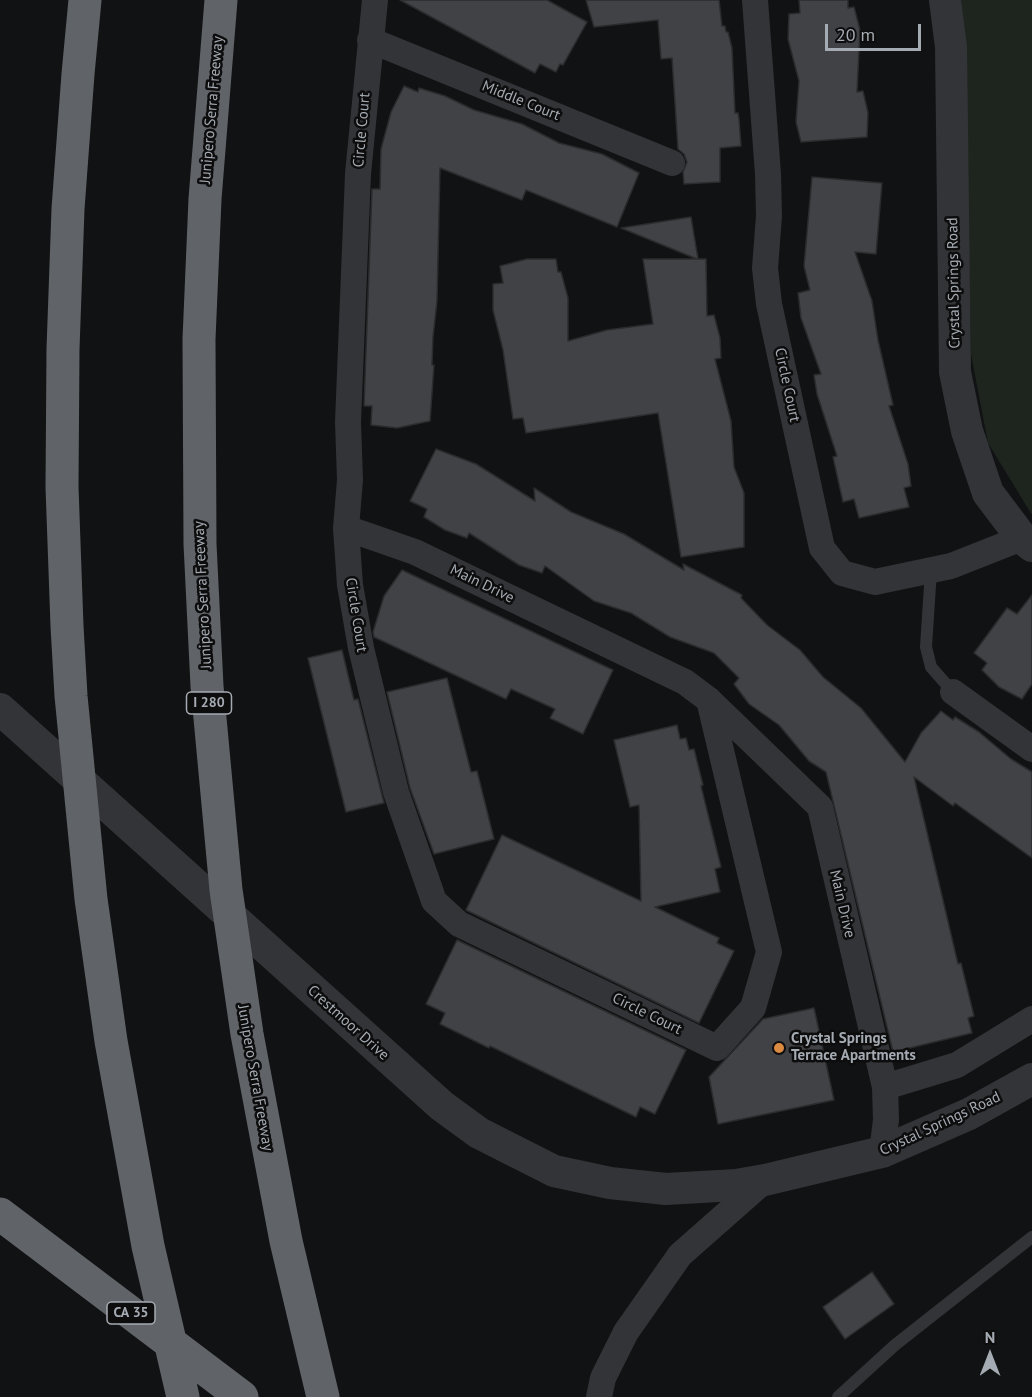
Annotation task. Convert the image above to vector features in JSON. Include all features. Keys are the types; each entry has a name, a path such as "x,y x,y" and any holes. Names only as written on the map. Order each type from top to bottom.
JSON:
{"highway":[{"path":"85,0 69,188 63,349 62,487 71,696 89,888 111,1041 144,1223 183,1397"},
{"name":"Junipero Serra Freeway","path":"221,0 207,165 199,339 200,544 207,686 226,890 247,1034 284,1230 323,1397"},
{"name":"CA 35","path":"11,1222 242,1397"}],"street":[{"name":"Circle Court","path":"375,0 369,40 358,186 348,422 350,480 346,528 350,585 361,648 396,792 434,901 459,924 717,1048 753,1008 769,952 709,700"},
{"name":"Circle Court","path":"755,0 768,174 769,216 765,268 769,304 822,548 842,573 875,582 951,566 1027,542"},
{"name":"Crystal Springs Road","path":"945,0 951,47 955,372 967,431 988,493 1027,542"},
{"name":"Middle Court","path":"369,40 672,163"},
{"name":"Main Drive","path":"346,528 415,552 685,682 709,700 820,807 885,1087 886,1120 882,1152"},
{"path":"953,692 1032,749"},
{"name":"Crestmoor Drive","path":"0,709 337,1013 466,1125 554,1171 610,1183 666,1189 736,1185 765,1180"},
{"path":"885,1087 957,1065 1032,1019"},
{"name":"Crystal Springs Road","path":"599,1397 603,1378 626,1332 680,1255 765,1180 882,1152 969,1114 1032,1079"}],"lane":[{"path":"931,570 926,647 930,667 953,692"},
{"path":"838,1397 895,1345 1032,1237"}],"shaded area":[{"path":"961,0 1032,0 1032,515 988,443 971,354 964,26"}],"building":[{"path":"400,0 547,0 587,22 563,65 560,64 556,72 540,64 535,73"},
{"path":"586,0 719,0 722,26 725,26 728,32 732,48 735,113 738,113 741,146 720,148 720,182 684,184 683,172 687,162 684,154 678,149 672,58 661,59 658,20 594,27"},
{"path":"799,0 848,0 848,8 854,7 860,30 857,92 863,91 868,113 867,137 801,142 796,122 799,81 788,39 789,14 800,13"},
{"path":"404,86 418,92 419,88 445,96 474,110 522,124 559,143 602,154 639,173 617,227 526,190 522,200 440,168 437,301 433,337 432,365 434,365 430,421 397,428 371,425 372,406 364,406 372,189 380,189 381,149 391,112"},
{"path":"812,177 882,183 876,254 855,252 872,301 878,340 893,405 889,406 908,464 911,486 904,488 909,507 859,518 854,499 843,502 833,457 837,456 817,394 814,375 821,374 801,318 798,293 810,290 804,266"},
{"path":"691,217 698,259 706,259 707,316 714,315 720,338 721,358 715,359 731,421 734,467 744,493 744,547 681,557 658,413 526,433 523,418 513,419 503,350 493,310 493,284 503,283 500,266 527,259 556,259 558,272 561,272 568,298 568,341 607,330 653,324 643,259 697,259 621,228"},
{"path":"436,449 476,464 535,501 534,488 571,512 624,534 684,570 683,564 742,595 741,598 767,625 800,650 823,677 861,708 905,762 921,733 941,711 953,720 955,717 979,732 1011,759 1032,772 1032,858 955,803 953,806 914,777 958,964 961,963 974,1016 968,1018 972,1033 893,1052 826,772 809,761 779,725 749,704 734,684 739,678 714,653 670,637 631,613 594,601 545,566 542,573 519,565 469,533 467,538 445,530 424,517 427,509 410,501"},
{"path":"402,570 613,670 583,734 550,718 555,709 511,689 506,699 374,637 373,632 384,596"},
{"path":"1032,595 1032,684 1022,699 999,687 982,670 987,663 974,653 1007,608 1017,614"},
{"path":"342,650 354,700 358,699 384,803 346,812 308,658"},
{"path":"447,678 471,772 477,771 494,839 434,854 410,788 387,692"},
{"path":"677,725 680,739 686,738 689,750 694,749 721,867 715,869 720,892 655,907 719,938 717,943 734,951 699,1023 466,910 502,835 641,901 639,805 630,807 614,740"},
{"path":"457,940 686,1050 655,1114 640,1107 636,1117 440,1024 445,1013 426,1004"},
{"name":"Crystal Springs Terrace Apartments","path":"814,1008 834,1100 718,1124 709,1077 763,1019"},
{"path":"872,1272 894,1304 845,1339 823,1307"}],"place":[{"name":"Crystal Springs Terrace Apartments","path":"779,1048"}]}
